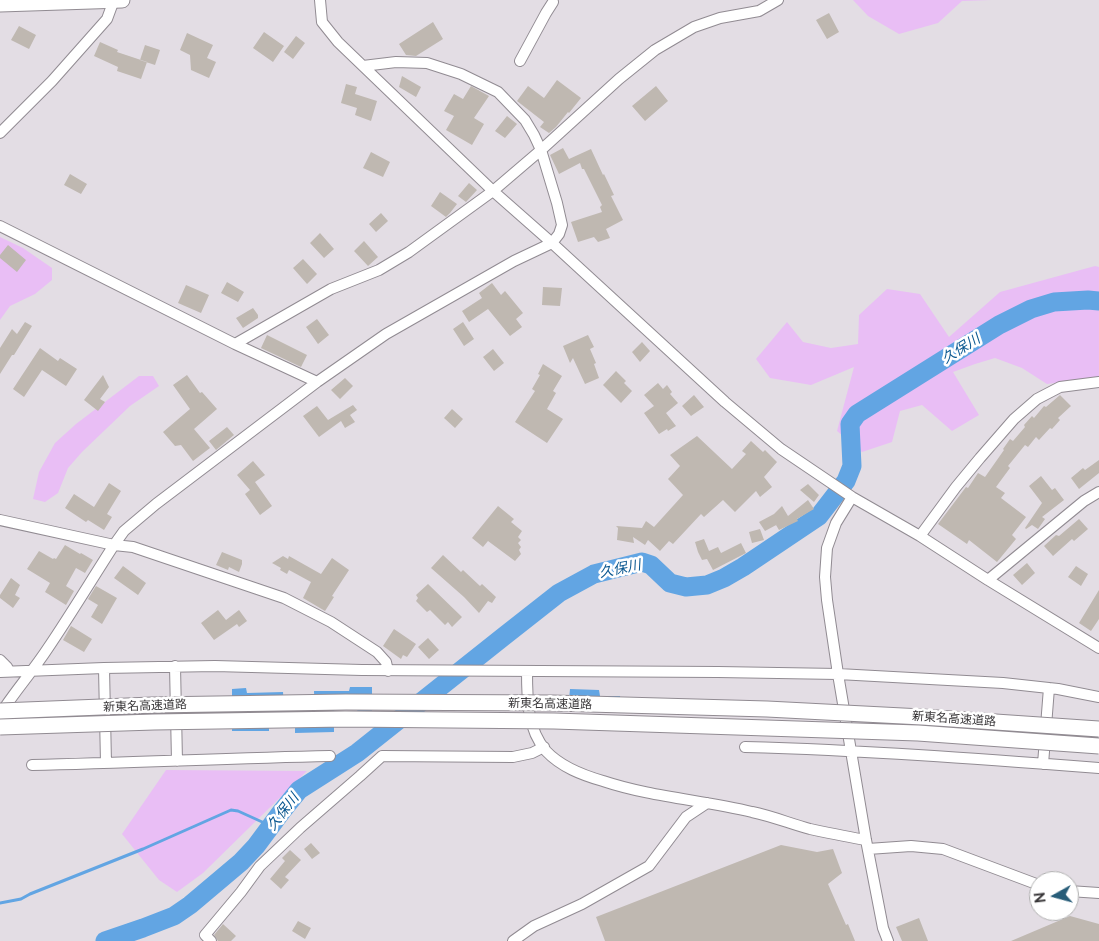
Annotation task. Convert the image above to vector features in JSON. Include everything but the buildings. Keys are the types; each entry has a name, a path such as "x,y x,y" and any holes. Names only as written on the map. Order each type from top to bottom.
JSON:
{"highway":[{"path":"0,4 122,0"},
{"name":"新東名高速道路","path":"0,713 152,705 327,702 553,704 767,709 1099,729"},
{"name":"新東名高速道路","path":"0,727 154,722 316,720 554,721 918,733 1099,746"}],"street":[{"path":"0,133 52,81 107,19 114,0"},
{"path":"320,0 322,22 338,42 493,191 725,402 781,449 850,496 920,536 988,580 1098,646"},
{"path":"235,344 331,289 380,270 409,252 493,191 619,79 655,50 694,27 720,18 759,12 778,0"},
{"path":"520,61 553,2"},
{"path":"0,713 48,649 124,531 156,504 318,382 386,334 514,261 552,243 559,234 562,225 541,150 524,120 498,92 461,74 428,63 396,62 363,66"},
{"path":"0,226 235,344 318,382"},
{"path":"920,536 980,458 1014,419 1037,398 1060,386 1099,382"},
{"path":"988,580 1084,501 1099,492"},
{"path":"850,496 836,523 827,548 825,577 838,674 867,844 883,928 888,941"},
{"path":"0,520 133,548 284,598 331,622 377,652 386,662 388,671"},
{"path":"0,660 7,667 4,672"},
{"path":"4,672 175,666 388,671 838,674 1003,683 1048,688 1099,697"},
{"path":"175,666 177,761"},
{"path":"104,668 106,763"},
{"path":"527,671 528,709 538,738 556,760 571,770 616,786 753,812 867,844 943,849 1029,881"},
{"path":"1043,764 1048,688"},
{"path":"204,939 260,866 382,756 513,756 532,753 544,747"},
{"path":"745,748 934,755 1099,768"},
{"path":"32,765 330,756"},
{"path":"513,941 534,926 582,904 648,866 686,817 708,803"},
{"path":"1079,892 1099,893"}],"shaded area":[{"path":"853,0 991,0 962,1 938,23 899,34 868,16"},
{"path":"0,237 23,248 52,268 52,280 35,294 10,306 0,320"},
{"path":"1095,266 1099,267 1099,377 1047,384 1022,368 995,358 953,372 979,415 952,431 922,405 900,411 892,442 862,452 837,431 854,367 811,385 770,378 756,359 787,322 803,342 831,348 858,344 859,315 887,289 920,294 949,337 1000,292"},
{"path":"139,376 153,376 159,386 130,406 82,452 68,468 58,493 45,502 33,499 39,472 55,443 76,424"},
{"path":"166,770 307,771 203,873 177,892 159,880 122,834"}],"water":[{"path":"350,687 372,687 372,711 366,715 358,715 357,708 334,709 334,732 295,733 295,715 315,715 314,691 349,691"},
{"path":"246,688 247,693 283,692 284,707 269,707 269,731 232,731 232,689"},
{"path":"570,689 599,690 600,696 620,696 621,712 568,710"}],"waterway":[{"name":"久保川","path":"105,941 174,916 190,905 241,862 256,846 299,790 357,753 559,593 594,574 642,562 651,565 670,583 686,587 707,585 724,578 819,516 846,481 852,466 850,424 857,414 999,325 1031,309 1054,302 1099,301"},
{"path":"0,903 21,899 143,849 231,810 238,811 271,826"}]}
